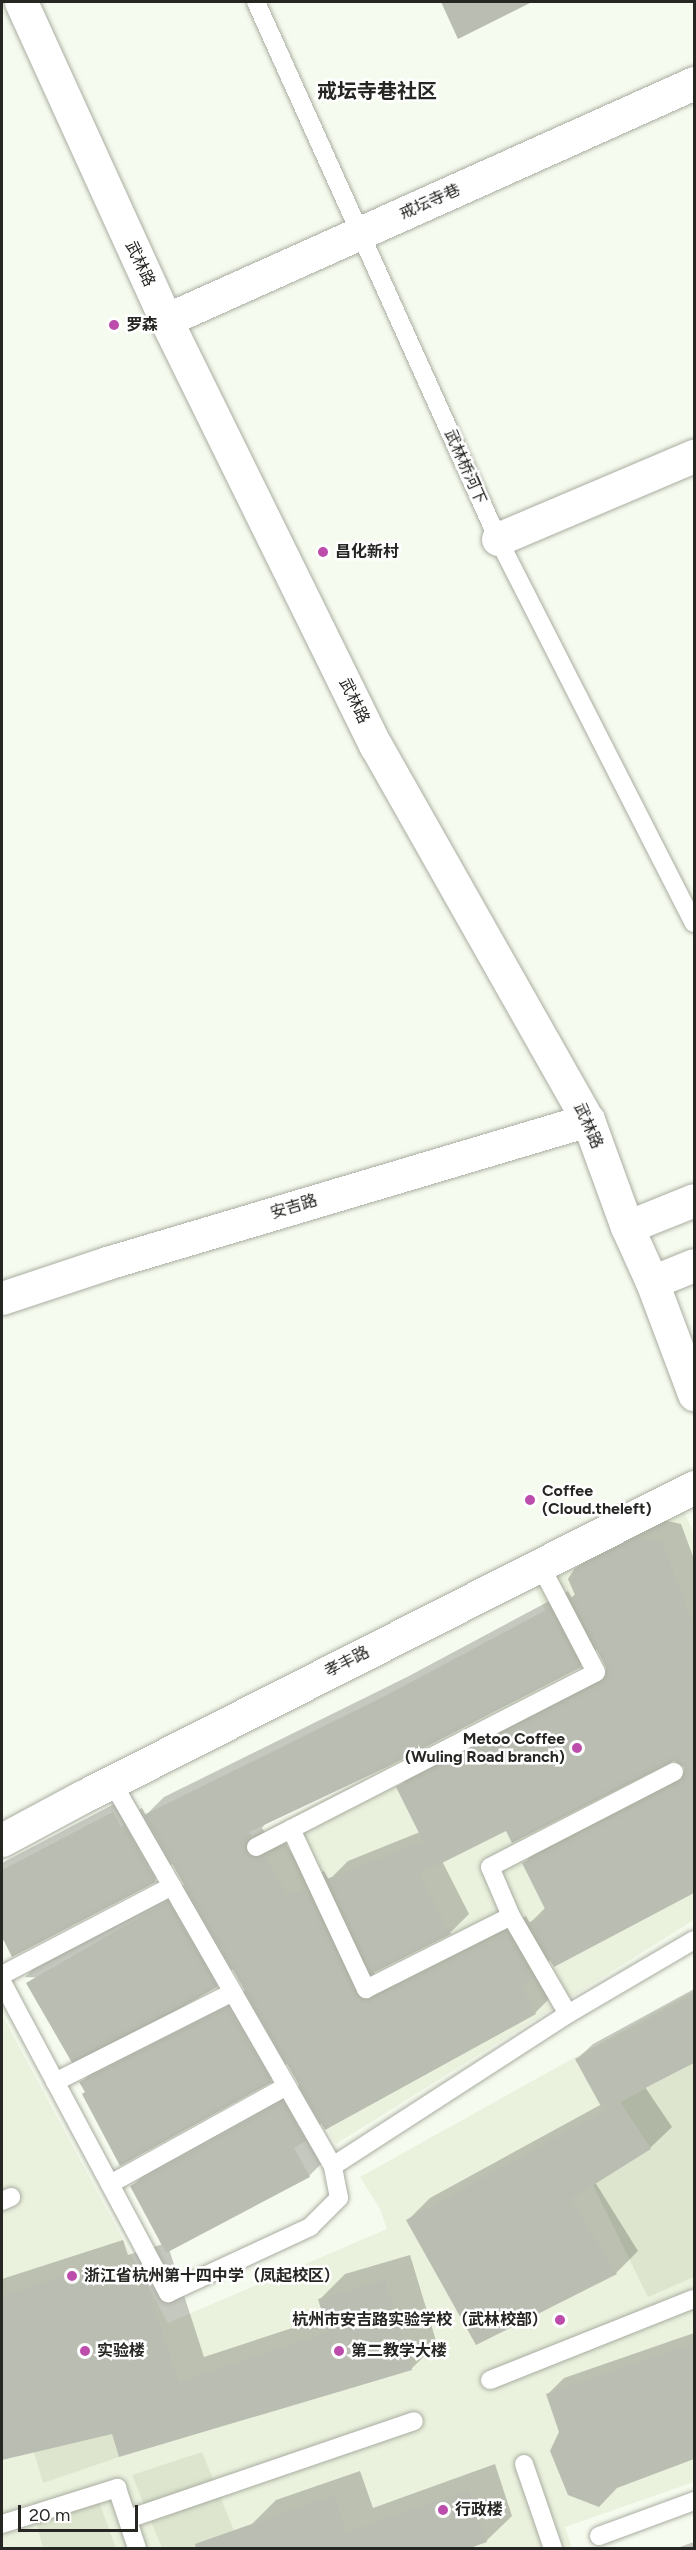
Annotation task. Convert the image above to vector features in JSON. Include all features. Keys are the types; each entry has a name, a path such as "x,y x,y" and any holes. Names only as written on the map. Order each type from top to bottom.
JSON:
{"street":[{"name":"武林路","path":"21,2 166,320 376,746 588,1120 627,1227 652,1282 694,1394"},
{"name":"戒坛寺巷","path":"166,320 694,83"},
{"path":"498,539 694,456"},
{"name":"安吉路","path":"2,1298 107,1263 588,1120"},
{"path":"627,1227 694,1200"},
{"path":"652,1282 694,1265"},
{"name":"孝丰路","path":"2,1840 694,1487"}],"lane":[{"name":"武林桥河下","path":"256,2 498,539 694,923"},
{"path":"256,1847 596,1672 540,1565"},
{"path":"568,2014 510,1916 490,1867 674,1772"},
{"path":"2,1982 168,2293 310,2227 339,2198 333,2166 112,1782"},
{"path":"291,1829 366,1989 510,1916"},
{"path":"2,1975 172,1886"},
{"path":"333,2166 568,2014 694,1940"},
{"path":"55,2082 233,1992"},
{"path":"110,2184 288,2086"},
{"path":"490,2380 694,2299"},
{"path":"128,2519 414,2421"},
{"path":"524,2464 552,2548"},
{"path":"2,2524 117,2488 137,2548"},
{"path":"599,2536 694,2501"}],"shaded area":[{"path":"684,1512 694,1533 694,1920 336,2144 180,1875 571,1669 535,1588"},
{"path":"694,1991 694,2482 565,2527 572,2548 2,2548 2,2015 168,2323 387,2229 380,2209 360,2177"},
{"path":"694,2063 694,2277 648,2297 593,2185 651,2149 620,2102"},
{"path":"103,2406 119,2457 43,2483 34,2452"},
{"path":"202,2452 241,2548 162,2548 132,2475"},
{"path":"96,2494 116,2548 43,2548 34,2514"}],"building":[{"path":"441,2 532,2 458,39"},
{"path":"639,1537 662,1542 694,1625 694,1893 554,1967 528,1923 547,1913 522,1863 679,1782 684,1778 684,1767 674,1761 512,1843 506,1831 420,1874 451,1934 371,1974 327,1879 423,1841 396,1787 605,1679 606,1667 570,1598 575,1595 568,1579 575,1568"},
{"path":"550,1608 581,1667 387,1767 249,1832 252,1836 246,1841 246,1853 255,1858 264,1856 288,1895 306,1888 360,1999 371,1999 508,1933 534,1978 521,1985 536,2014 325,2130 144,1815 387,1695"},
{"path":"113,1812 121,1827 124,1825 156,1882 12,1957 2,1937 2,1870"},
{"path":"168,1901 218,1987 75,2069 26,1983"},
{"path":"694,1995 694,2063 603,2110 575,2059"},
{"path":"228,2007 272,2082 120,2166 82,2094 85,2092 79,2082"},
{"path":"283,2101 306,2141 294,2148 310,2177 166,2253 130,2186"},
{"path":"620,2102 651,2149 571,2199 617,2274 476,2345 406,2220"},
{"path":"97,2264 102,2279 141,2267 179,2382 328,2332 318,2299 385,2280 412,2370 119,2457 112,2434 2,2460 2,2296"},
{"path":"694,2343 694,2459 617,2488 599,2507 568,2495 550,2451 559,2432 546,2394"},
{"name":"行政楼","path":"469,2489 487,2542 470,2548 196,2548 195,2544 334,2495 347,2532"}],"place":[{"name":"罗森","path":"114,325"},
{"name":"昌化新村","path":"323,552"},
{"name":"Coffee (Cloud.theleft)","path":"530,1500"},
{"name":"Metoo Coffee (Wuling Road branch)","path":"577,1748"},
{"name":"浙江省杭州第十四中学（凤起校区）","path":"72,2276"},
{"name":"杭州市安吉路实验学校（武林校部）","path":"560,2320"},
{"name":"实验楼","path":"85,2351"},
{"name":"第二教学大楼","path":"339,2351"},
{"name":"行政楼","path":"443,2510"}],"district":[{"name":"戒坛寺巷社区","path":"377,91"}]}
